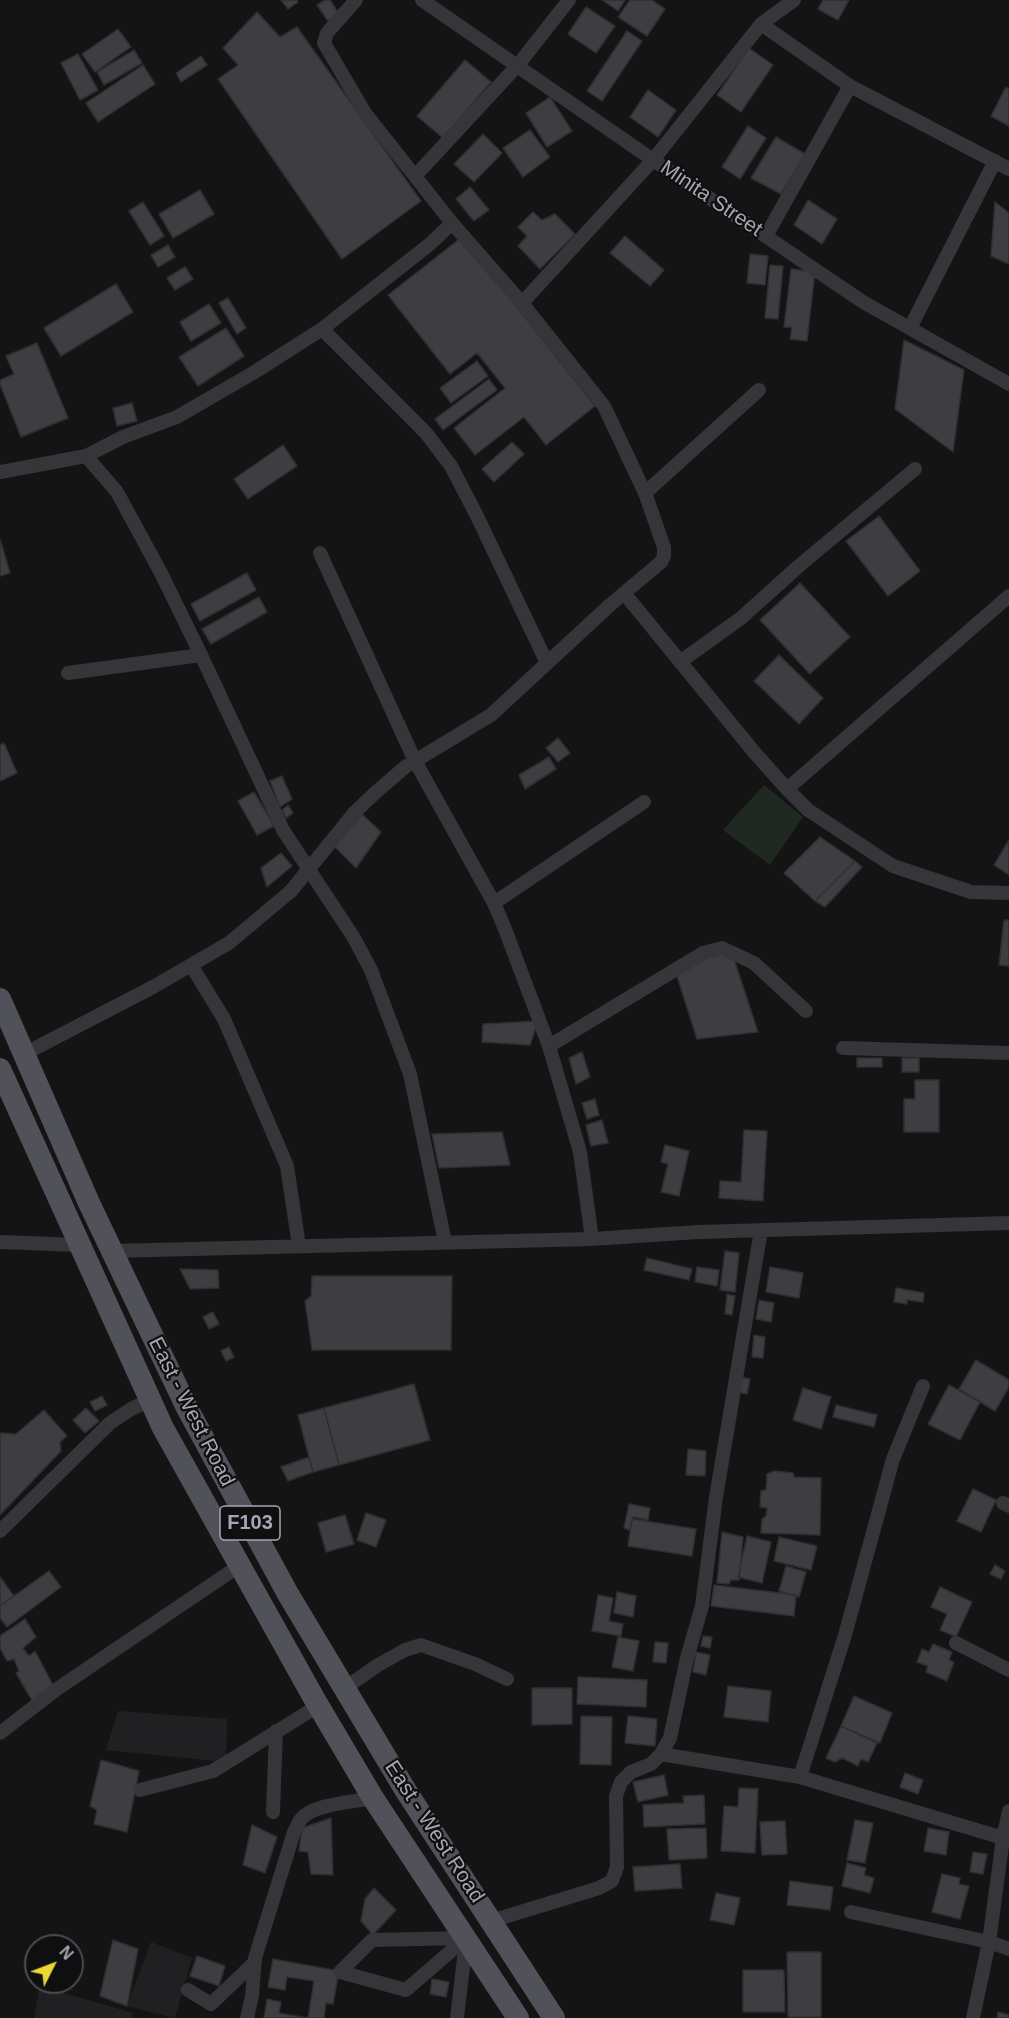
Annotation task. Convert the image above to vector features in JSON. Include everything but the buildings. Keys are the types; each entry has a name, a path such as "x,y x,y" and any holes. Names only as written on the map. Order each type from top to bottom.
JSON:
{"main road":[{"name":"East - West Road","path":"0,999 112,1251 187,1408 288,1594 406,1791 554,2018"},
{"name":"East - West Road","path":"0,1070 163,1428 318,1706 373,1798 518,2018"}],"street":[{"path":"24,1054 153,987 229,943 291,891 355,812 405,766 491,715 661,562 664,556 664,547 645,493 604,406 522,303 452,223 365,113 324,43 327,33 356,0"},
{"name":"Minita Street","path":"422,0 863,302 1009,384"},
{"path":"416,175 518,65 569,0"},
{"path":"522,303 653,160 761,24 794,0"},
{"path":"761,24 850,86 1009,169"},
{"path":"766,236 850,86"},
{"path":"910,328 995,162"},
{"path":"0,472 86,456 123,437 177,417 253,373 322,329 430,244 452,223"},
{"path":"322,329 426,433 451,466 547,663"},
{"path":"645,493 759,390"},
{"path":"86,456 117,492 161,573 283,830 354,938 371,970 410,1074 445,1242"},
{"path":"680,662 741,618 800,565 915,469"},
{"path":"320,553 415,760 494,903 549,1046 580,1152 592,1239"},
{"path":"624,593 786,789 808,810 893,866 971,892 1009,893"},
{"path":"786,789 1009,596"},
{"path":"68,673 201,655"},
{"path":"494,903 644,802"},
{"path":"549,1046 703,953 722,948 754,963 806,1011"},
{"path":"191,965 224,1019 287,1166 299,1246"},
{"path":"843,1048 1009,1053"},
{"path":"112,1251 592,1239 698,1232 1009,1223"},
{"path":"490,1920 599,1888 612,1881 617,1867 616,1796 621,1782 631,1772 651,1764 662,1754 670,1738 687,1658 702,1606 716,1497 762,1230"},
{"path":"0,1242 78,1245"},
{"path":"800,1777 845,1635 893,1459 923,1386"},
{"path":"0,1531 111,1423 131,1409 151,1400"},
{"path":"0,1733 57,1689 239,1566"},
{"path":"956,1643 1009,1670"},
{"path":"345,1688 396,1655 421,1645 474,1664 507,1679"},
{"path":"140,1790 213,1771 318,1706"},
{"path":"273,1812 276,1731"},
{"path":"662,1754 800,1777 1003,1838"},
{"path":"247,2018 252,1996 255,1962 294,1832 301,1818 309,1812 324,1807 373,1798"},
{"path":"973,2018 989,1942 1003,1838 1009,1811"},
{"path":"851,1912 989,1942 1009,1949"},
{"path":"466,1938 406,1990 340,1972 372,1940 466,1938"},
{"path":"457,2018 466,1938"},
{"path":"188,1990 211,2004 255,1962"}],"shaded area":[{"path":"764,785 803,817 770,865 723,830"},
{"path":"118,1711 227,1719 226,1762 106,1750"},
{"path":"151,1942 192,1958 175,2018 127,2006"},
{"path":"38,1994 68,1994 133,2013 132,2018 34,2018"}]}
